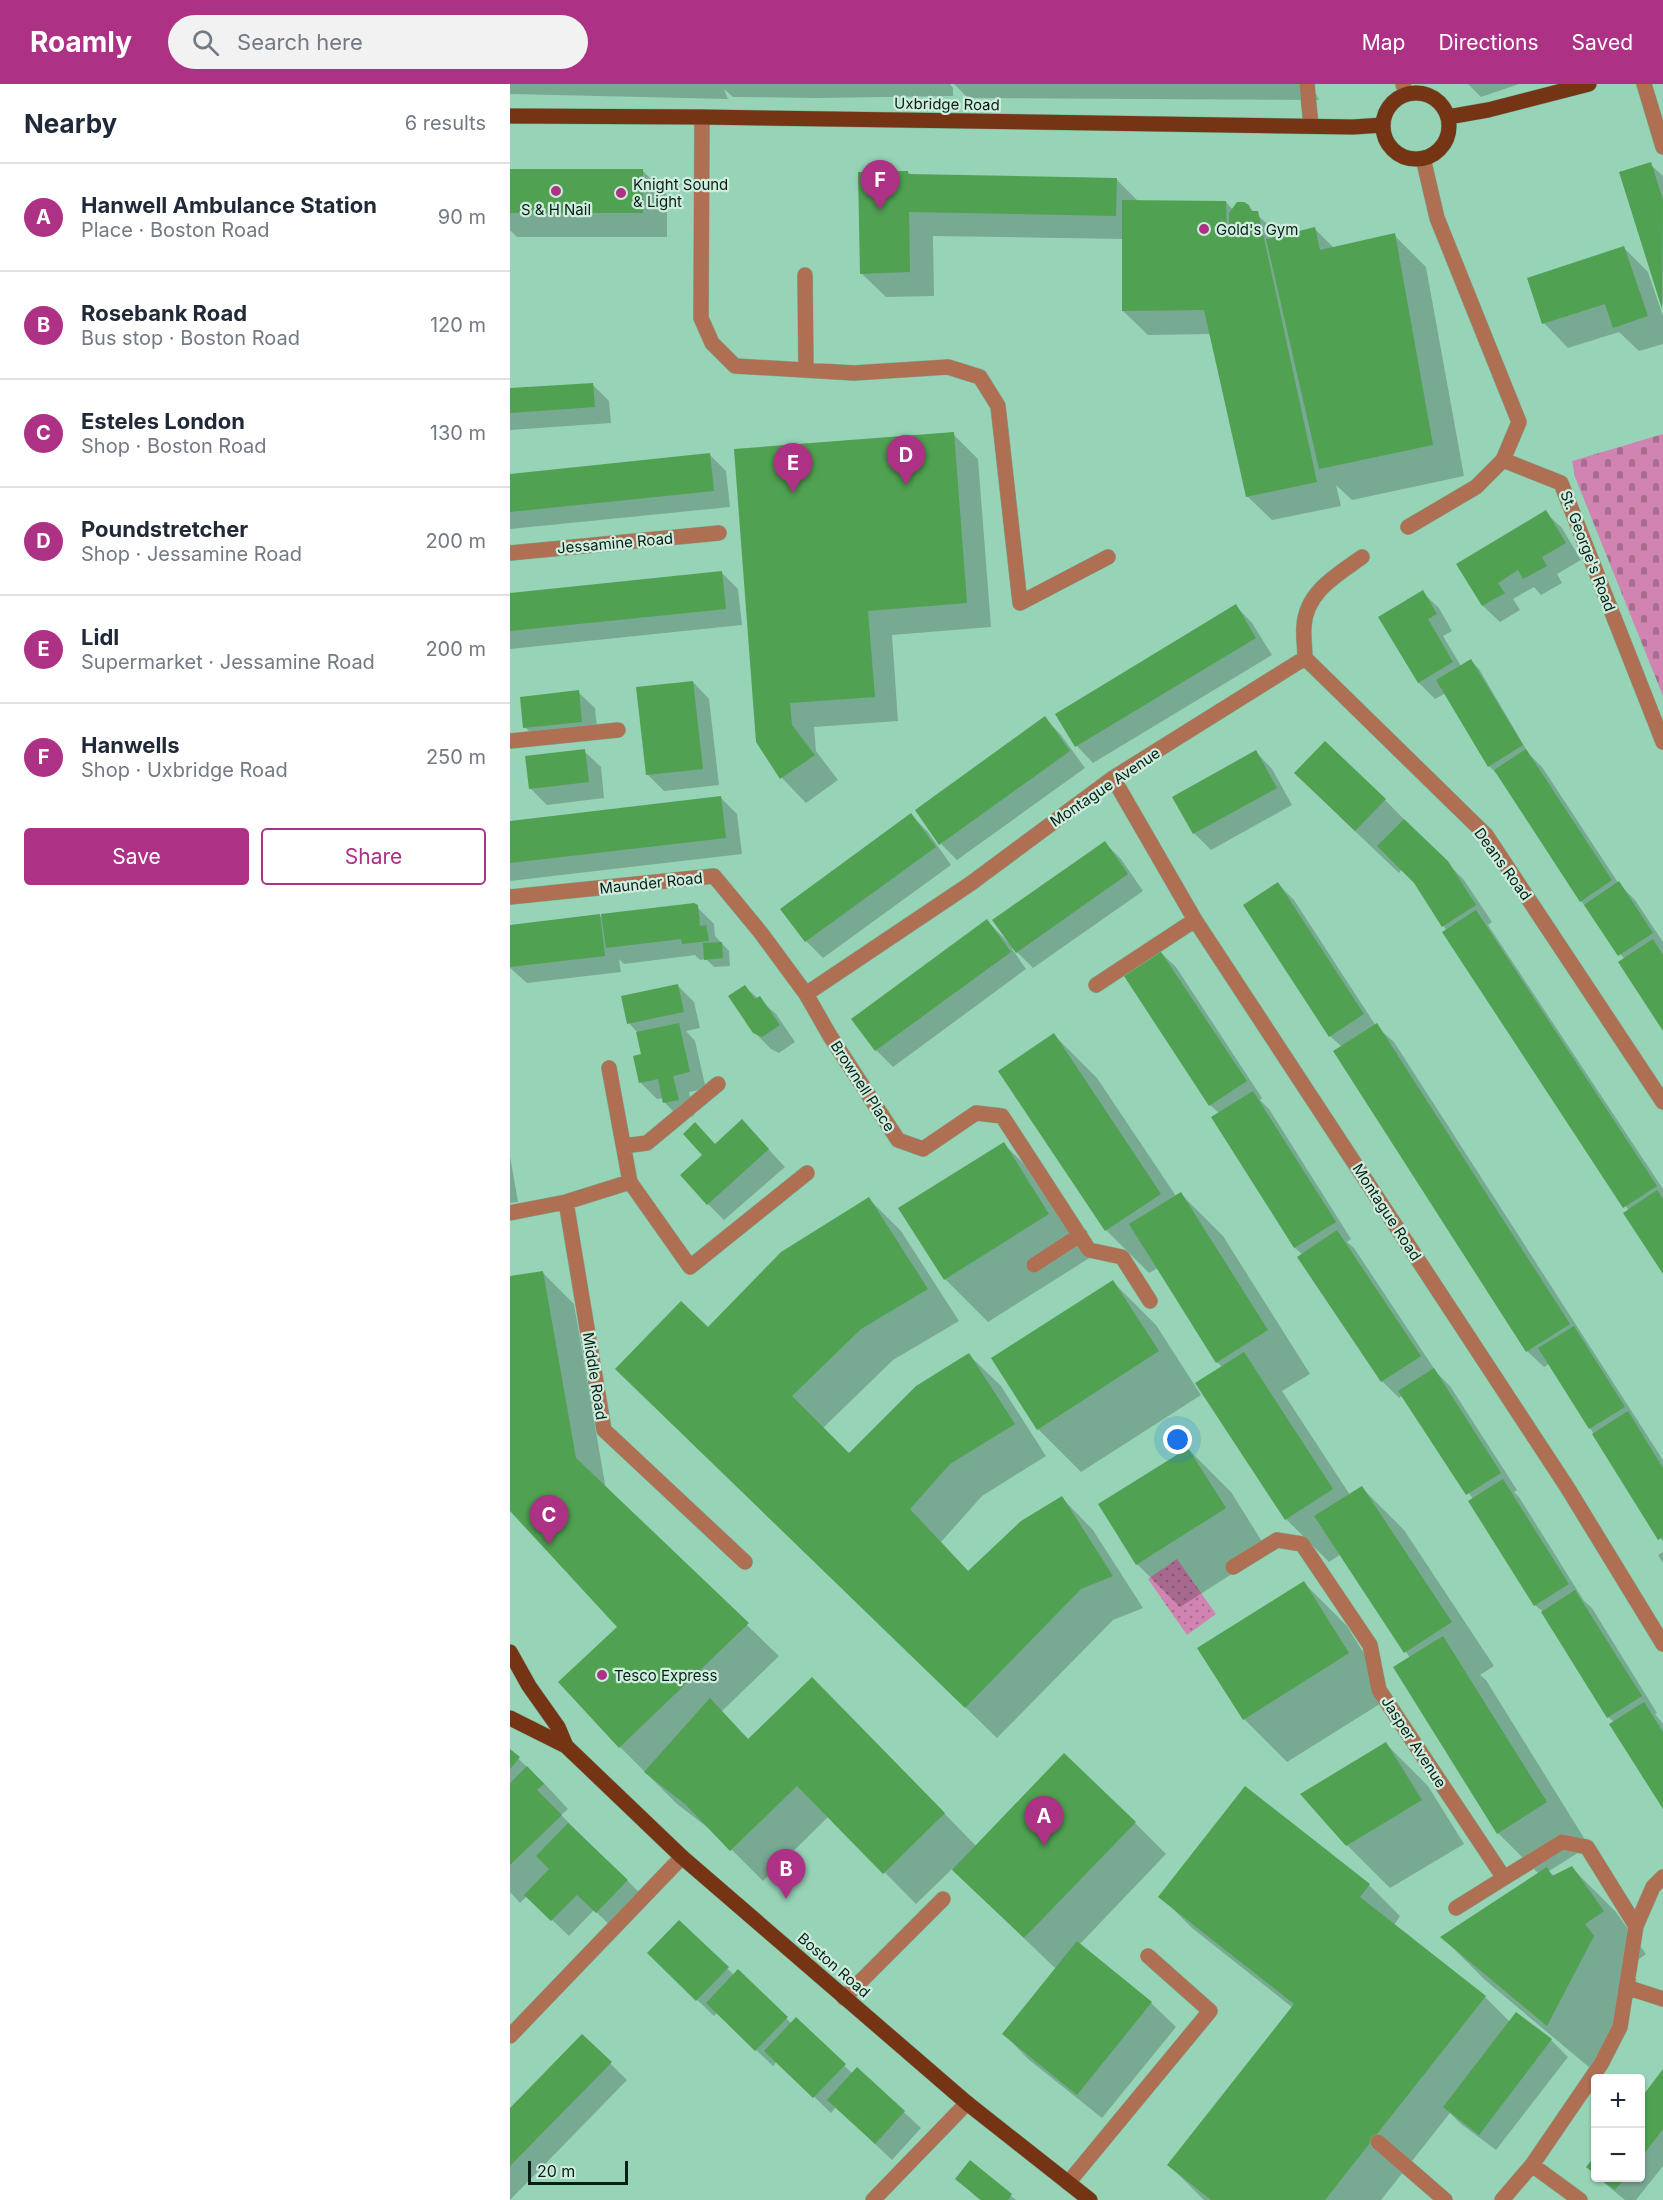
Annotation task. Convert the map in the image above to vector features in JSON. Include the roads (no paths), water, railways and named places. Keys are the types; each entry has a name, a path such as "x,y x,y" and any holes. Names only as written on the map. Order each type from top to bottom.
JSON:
{"main road":[{"path":"1448,117 1488,110 1589,84"},
{"path":"1405,89 1427,94 1436,99 1448,117 1447,137 1441,147 1433,154 1423,158 1404,156 1395,151 1384,135 1383,125 1389,106 1405,89"},
{"name":"Uxbridge Road","path":"510,116 1353,127 1383,125"},
{"name":"Boston Road","path":"510,1652 529,1686 558,1727 566,1746"},
{"name":"Boston Road","path":"510,1718 566,1746 682,1857 844,1998 967,2103 1090,2200"}],"street":[{"path":"1307,84 1311,126"},
{"path":"1644,84 1663,147"},
{"path":"702,117 701,318 712,343 735,366 854,373 948,367 980,377 998,406 1020,603 1107,557"},
{"path":"1408,527 1476,487 1503,460 1519,422 1437,218 1423,158"},
{"path":"805,275 806,370"},
{"name":"St. George's Road","path":"1503,460 1561,483 1663,742"},
{"name":"Jessamine Road","path":"510,553 719,533"},
{"path":"1305,658 1304,624 1310,602 1327,581 1362,557"},
{"name":"Montague Avenue","path":"806,994 970,884 1113,778 1305,658"},
{"name":"Deans Road","path":"1305,658 1485,835 1663,1102"},
{"path":"510,741 618,730"},
{"name":"Montague Road","path":"1113,778 1195,920 1567,1487 1663,1644"},
{"name":"Maunder Road","path":"510,897 714,876 761,933 806,994"},
{"path":"1096,985 1195,920"},
{"name":"Brownell Place","path":"806,994 830,1036 898,1140 923,1149 976,1113 1002,1116 1089,1250 1122,1257 1150,1301"},
{"path":"609,1068 630,1182 690,1267 807,1173"},
{"path":"624,1146 647,1143 718,1084"},
{"path":"510,1213 566,1202 630,1182"},
{"name":"Middle Road","path":"566,1202 604,1430 745,1562"},
{"path":"1034,1265 1080,1235"},
{"name":"Jasper Avenue","path":"1233,1568 1277,1540 1302,1544 1370,1645 1379,1690 1504,1878"},
{"path":"1456,1908 1562,1842 1587,1847 1636,1926"},
{"path":"510,2036 682,1857"},
{"path":"1502,2200 1532,2165 1601,2064 1620,2027 1636,1926 1653,1887 1663,1877"},
{"path":"844,1998 943,1899"},
{"path":"1068,2183 1210,2012 1148,1956"},
{"path":"1626,1987 1663,2000"},
{"path":"873,2200 967,2103"},
{"path":"1378,2142 1445,2200"},
{"path":"1532,2165 1580,2200"}],"place":[{"name":"S & H Nail","path":"556,191"},
{"name":"Knight Sound & Light","path":"621,193"},
{"name":"Hanwells","path":"880,210"},
{"name":"Gold's Gym","path":"1204,229"},
{"name":"Poundstretcher","path":"906,485"},
{"name":"Lidl","path":"793,493"},
{"name":"Esteles London","path":"549,1545"},
{"name":"Tesco Express","path":"602,1675"},
{"name":"Hanwell Ambulance Station","path":"1044,1846"},
{"name":"Rosebank Road","path":"786,1899"}]}
